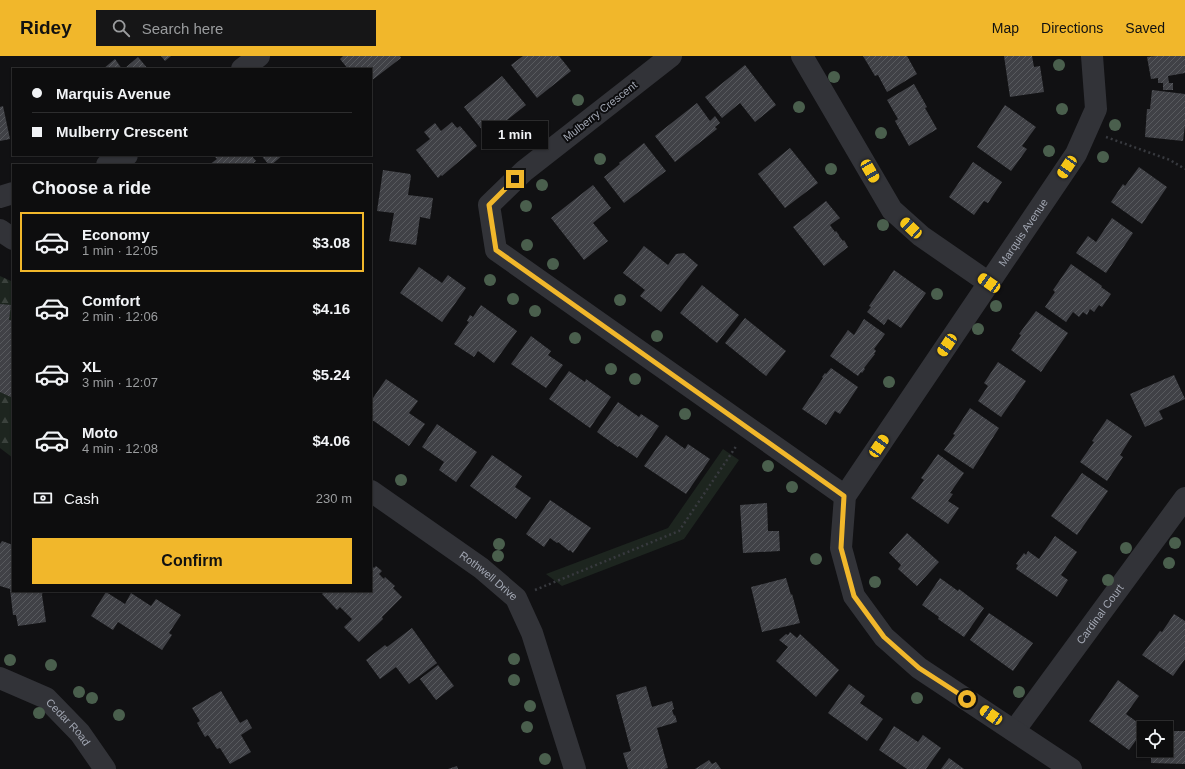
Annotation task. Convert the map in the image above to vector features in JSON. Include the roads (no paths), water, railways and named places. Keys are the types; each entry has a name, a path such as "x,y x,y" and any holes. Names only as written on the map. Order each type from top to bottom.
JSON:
{"street":[{"path":"243,68 259,56"},
{"name":"Mulberry Crescent","path":"671,56 524,171 489,205 496,250 844,496"},
{"path":"802,56 892,210 921,236 989,283"},
{"name":"Marquis Avenue","path":"844,496 1076,154 1096,108 1092,56"},
{"path":"108,164 125,156"},
{"path":"0,197 12,193"},
{"path":"0,230 12,238"},
{"name":"Rothwell Drive","path":"372,491 481,568 516,598 532,633 575,769"},
{"path":"844,496 841,548 854,596 884,637 919,668 1071,769"},
{"name":"Cardinal Court","path":"1014,730 1185,498"},
{"name":"Cedar Road","path":"0,678 46,698 80,733 105,769"}]}
